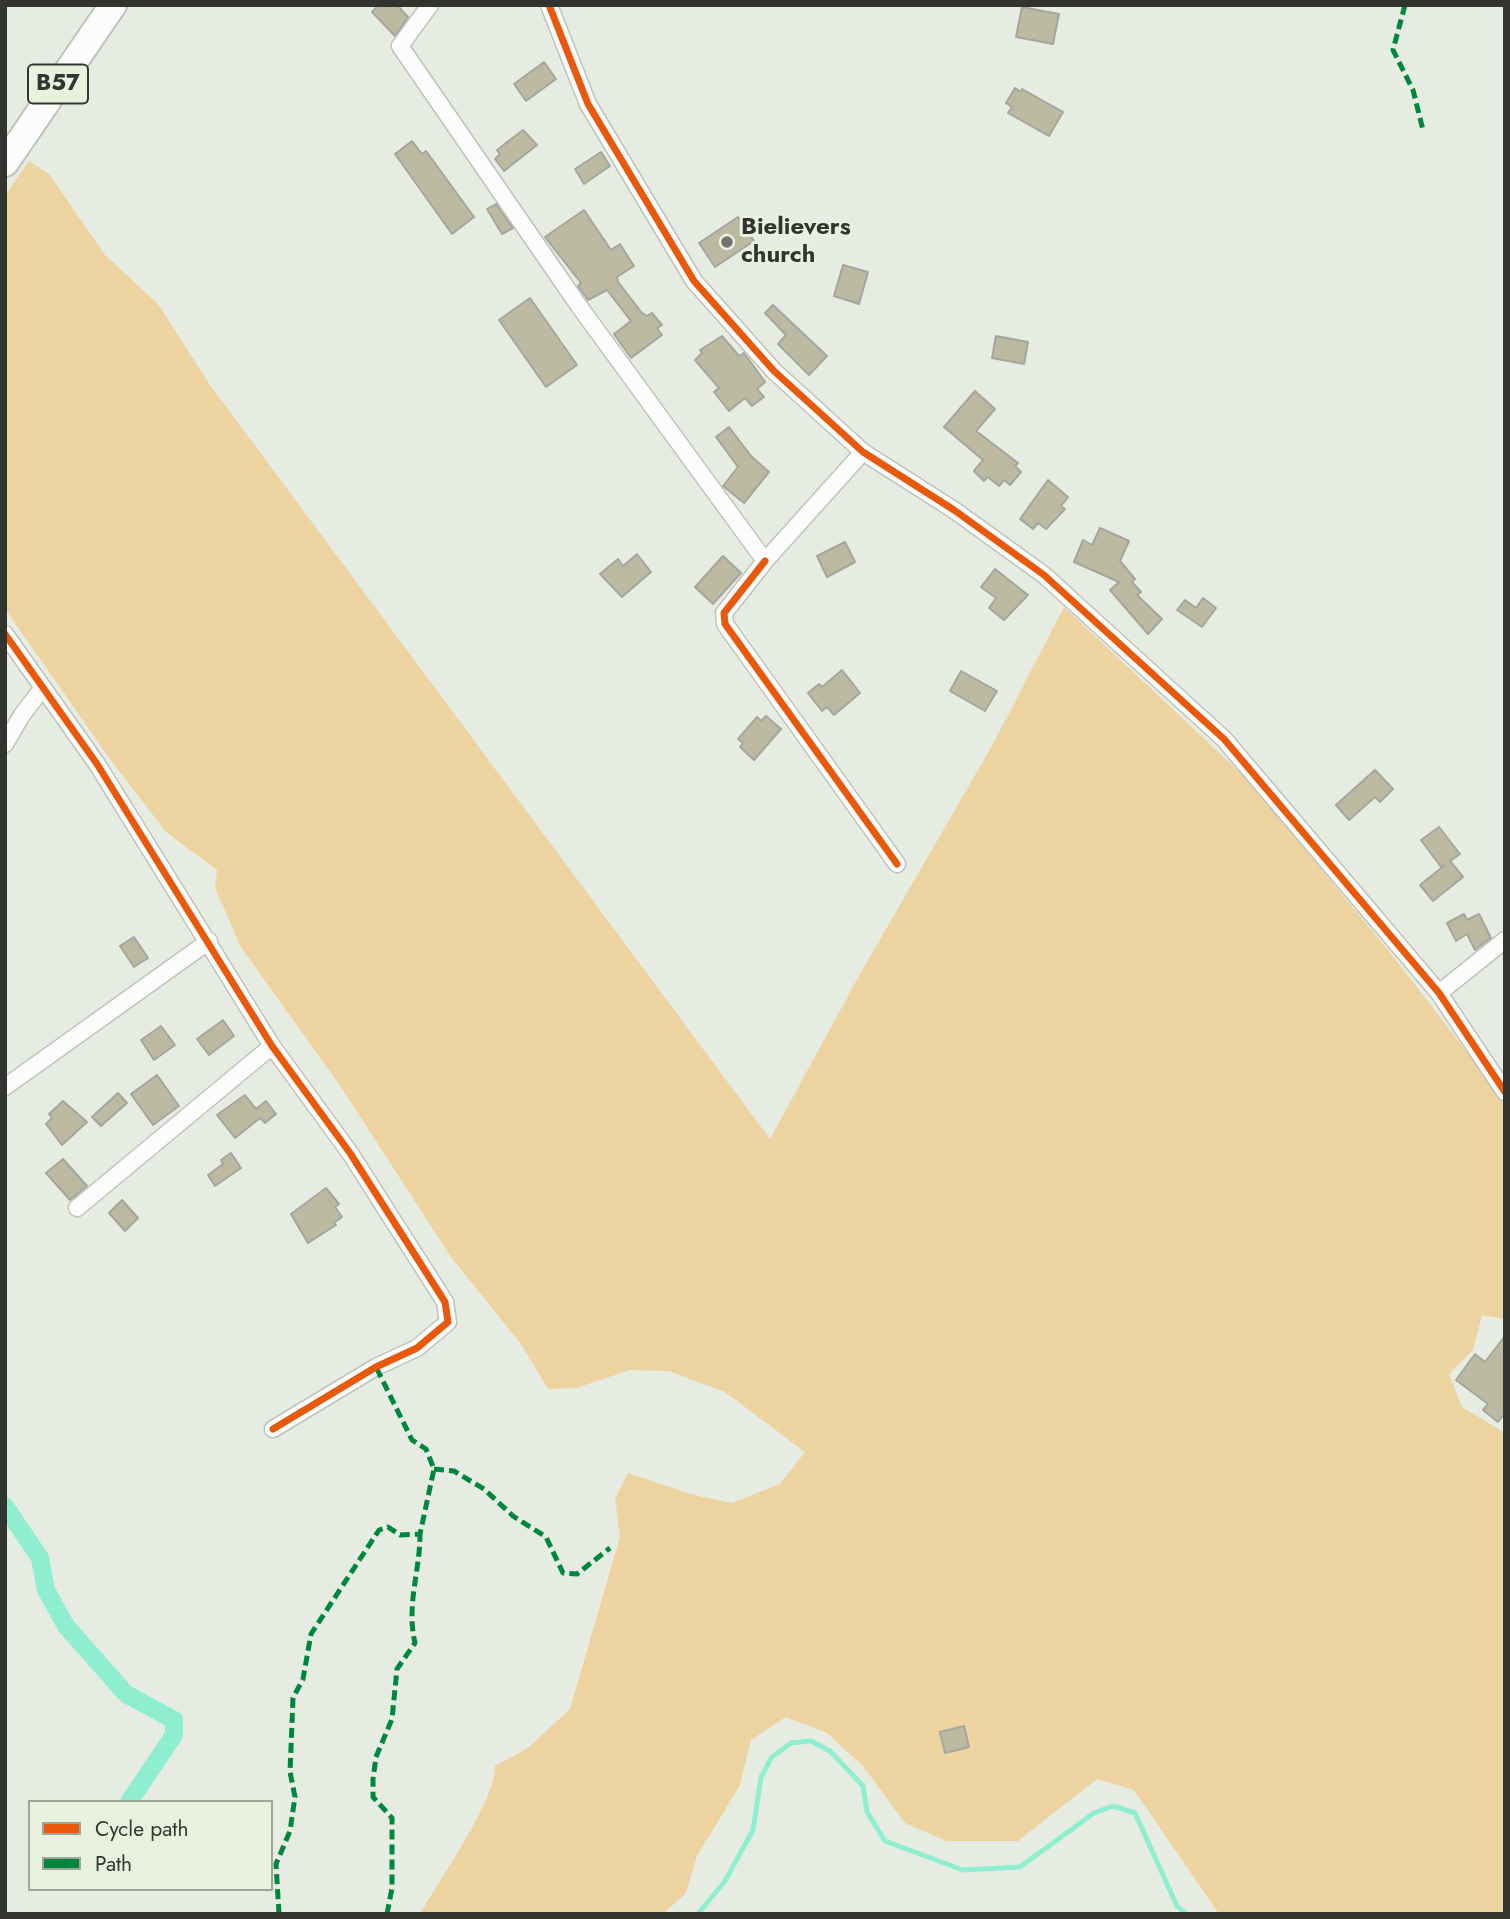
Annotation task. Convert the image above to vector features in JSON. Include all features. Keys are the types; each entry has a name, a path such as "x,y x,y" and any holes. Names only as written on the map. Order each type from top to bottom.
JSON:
{"main road":[{"name":"B57","path":"5,163 113,5"}],"street":[{"path":"430,5 400,46 579,306 765,561"},
{"path":"549,5 588,104 694,281 775,371 863,452 954,510 1044,575 1224,739 1439,993 1505,1092"},
{"path":"863,452 765,561 723,613 725,624 898,864"},
{"path":"5,634 97,764 209,940 272,1046 350,1153 445,1303 448,1322 417,1348 376,1367 273,1429"},
{"path":"5,744 22,715 43,690"},
{"path":"5,1087 209,940"},
{"path":"1439,993 1505,940"},
{"path":"77,1208 272,1046"}],"shaded area":[{"path":"29,161 49,174 105,255 158,304 210,385 770,1139 860,974 993,744 1064,607 1246,778 1392,955 1505,1101 1505,1319 1482,1315 1473,1350 1449,1374 1462,1407 1505,1433 1505,1914 1219,1914 1134,1790 1097,1779 1018,1841 946,1841 905,1823 863,1766 827,1733 786,1717 751,1740 740,1785 697,1856 686,1893 663,1914 420,1914 477,1818 487,1798 495,1766 528,1748 570,1709 620,1537 615,1499 628,1473 694,1495 732,1503 780,1484 805,1452 725,1392 669,1371 630,1370 576,1388 548,1389 521,1344 451,1257 339,1084 242,949 215,888 217,870 166,832 110,759 5,609 5,196"}],"building":[{"path":"379,5 397,5 408,17 395,36 372,12"},
{"path":"1022,7 1059,14 1053,44 1016,37"},
{"path":"544,62 556,79 526,101 514,84"},
{"path":"1015,88 1021,92 1022,89 1063,112 1049,136 1008,113 1012,107 1006,103"},
{"path":"523,130 537,145 504,171 495,159 500,154 497,150"},
{"path":"412,141 422,154 426,151 474,217 452,234 395,154"},
{"path":"601,152 610,166 584,184 575,169"},
{"path":"496,204 513,228 502,234 487,209"},
{"path":"584,210 611,250 620,244 634,266 617,277 618,282 642,313 647,316 652,313 662,325 657,328 662,335 631,358 614,334 631,321 607,290 588,300 578,286 581,283 545,237"},
{"name":"Bielievers church","path":"738,217 754,241 715,267 699,243"},
{"path":"843,265 868,272 859,304 834,296"},
{"path":"530,298 577,365 546,387 499,320"},
{"path":"773,305 827,356 809,375 778,344 786,335 765,313"},
{"path":"722,336 739,356 744,353 765,382 757,389 764,397 752,406 745,398 729,411 714,392 719,388 695,360 702,353 700,350"},
{"path":"996,336 1028,342 1024,364 992,358"},
{"path":"975,391 995,409 976,431 1018,463 1015,466 1021,472 1010,485 1004,480 999,486 988,477 984,481 974,471 983,460 944,427"},
{"path":"729,427 751,456 769,472 744,503 723,486 738,467 716,437"},
{"path":"1048,480 1068,497 1061,506 1065,509 1046,529 1038,523 1033,529 1020,519"},
{"path":"1100,528 1129,541 1120,561 1135,579 1132,582 1141,592 1137,595 1162,619 1148,634 1110,590 1119,582 1074,562 1083,540 1092,545"},
{"path":"845,542 855,562 827,577 817,556"},
{"path":"637,554 651,572 622,597 600,574 618,559 623,566"},
{"path":"723,556 741,573 713,604 695,587"},
{"path":"995,569 1028,595 1004,620 989,608 996,598 981,587"},
{"path":"1203,598 1216,608 1202,627 1177,610 1185,600 1196,608"},
{"path":"842,670 860,693 834,715 827,707 822,711 808,693 819,684 822,687"},
{"path":"961,671 997,691 985,711 950,691"},
{"path":"766,716 781,729 754,760 740,747 743,743 738,739 757,717 761,721"},
{"path":"1375,770 1393,789 1380,802 1375,797 1349,820 1336,805"},
{"path":"1439,827 1460,854 1450,861 1463,877 1433,901 1420,885 1445,865 1441,867 1421,840"},
{"path":"1464,914 1467,920 1479,914 1491,938 1475,950 1467,934 1456,941 1447,923"},
{"path":"134,937 148,958 134,967 120,946"},
{"path":"223,1020 234,1036 209,1055 197,1039"},
{"path":"161,1026 175,1045 154,1060 141,1040"},
{"path":"157,1075 179,1106 153,1125 131,1094"},
{"path":"118,1093 127,1103 101,1126 92,1117"},
{"path":"245,1095 256,1109 266,1101 276,1114 265,1123 260,1118 235,1138 217,1115"},
{"path":"63,1101 87,1122 62,1145 46,1124 52,1118 49,1114"},
{"path":"231,1153 241,1168 215,1186 208,1175 223,1164 221,1160"},
{"path":"63,1159 87,1186 70,1200 46,1173"},
{"path":"326,1188 339,1204 335,1207 342,1217 334,1223 336,1225 308,1243 291,1214"},
{"path":"122,1200 138,1218 125,1231 109,1213"},
{"path":"1505,1336 1505,1413 1498,1422 1483,1410 1488,1404 1456,1380 1475,1354 1485,1362"},
{"path":"964,1726 969,1747 945,1753 940,1732"}],"waterway":[{"path":"5,1506 40,1558 46,1590 66,1626 126,1694 174,1720 174,1735 130,1800"},
{"path":"698,1914 725,1881 753,1830 761,1777 772,1757 791,1743 811,1741 830,1751 863,1786 867,1812 885,1841 963,1870 1020,1867 1094,1813 1113,1806 1135,1813 1177,1906 1186,1914"}],"marked path":[{"path":"1405,5 1393,50 1413,90 1423,130"},
{"path":"279,1914 276,1864 290,1831 295,1797 290,1772 293,1698 303,1679 311,1634 379,1530 388,1527 400,1535 420,1534 434,1469 426,1449 412,1440 376,1367"},
{"path":"434,1469 454,1471 484,1489 513,1516 546,1537 563,1573 577,1574 610,1548"},
{"path":"387,1914 392,1888 392,1818 373,1797 373,1779 376,1757 392,1719 397,1669 415,1643 412,1615 420,1534"}],"cycle path":[{"path":"549,5 588,104 694,281 774,371 863,452 954,510 1044,575 1224,739 1439,993 1505,1092"},
{"path":"765,561 724,613 725,624 897,864"},
{"path":"5,634 97,764 272,1046 350,1153 445,1302 448,1322 417,1348 376,1367 273,1429"}],"place":[{"name":"Bielievers church","path":"727,242"}]}
